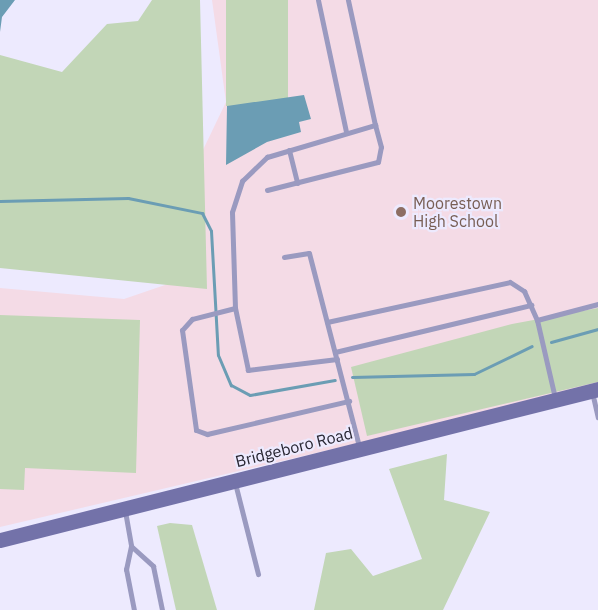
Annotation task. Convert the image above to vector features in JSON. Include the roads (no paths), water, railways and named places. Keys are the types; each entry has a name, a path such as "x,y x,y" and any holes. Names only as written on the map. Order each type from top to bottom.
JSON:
{"main road":[{"name":"Bridgeboro Road","path":"0,540 595,389"}],"lane":[{"path":"318,0 346,132"},
{"path":"267,190 378,162 381,147 348,0"},
{"path":"337,359 248,370 235,308 236,194 267,157 375,125"},
{"path":"288,150 297,183"},
{"path":"284,257 309,253 349,401 359,448"},
{"path":"327,322 510,282 524,291 537,320 555,399"},
{"path":"537,320 598,304"},
{"path":"335,352 531,305"},
{"path":"235,308 192,319 182,330 196,430 207,434 349,401"},
{"path":"595,389 598,417"},
{"path":"234,481 258,574"},
{"path":"125,509 131,546 126,569 134,610"},
{"path":"131,546 153,566 162,610"}],"water":[{"path":"0,0 15,0 2,17 0,32"},
{"path":"304,95 311,119 299,122 301,132 267,142 226,165 227,106"}],"waterway":[{"path":"0,201 128,198 202,213 211,231 218,355 231,385 250,395 335,380"},
{"path":"551,342 598,329"},
{"path":"352,377 474,374 532,346"}],"place":[{"name":"Moorestown High School","path":"401,212"}]}
